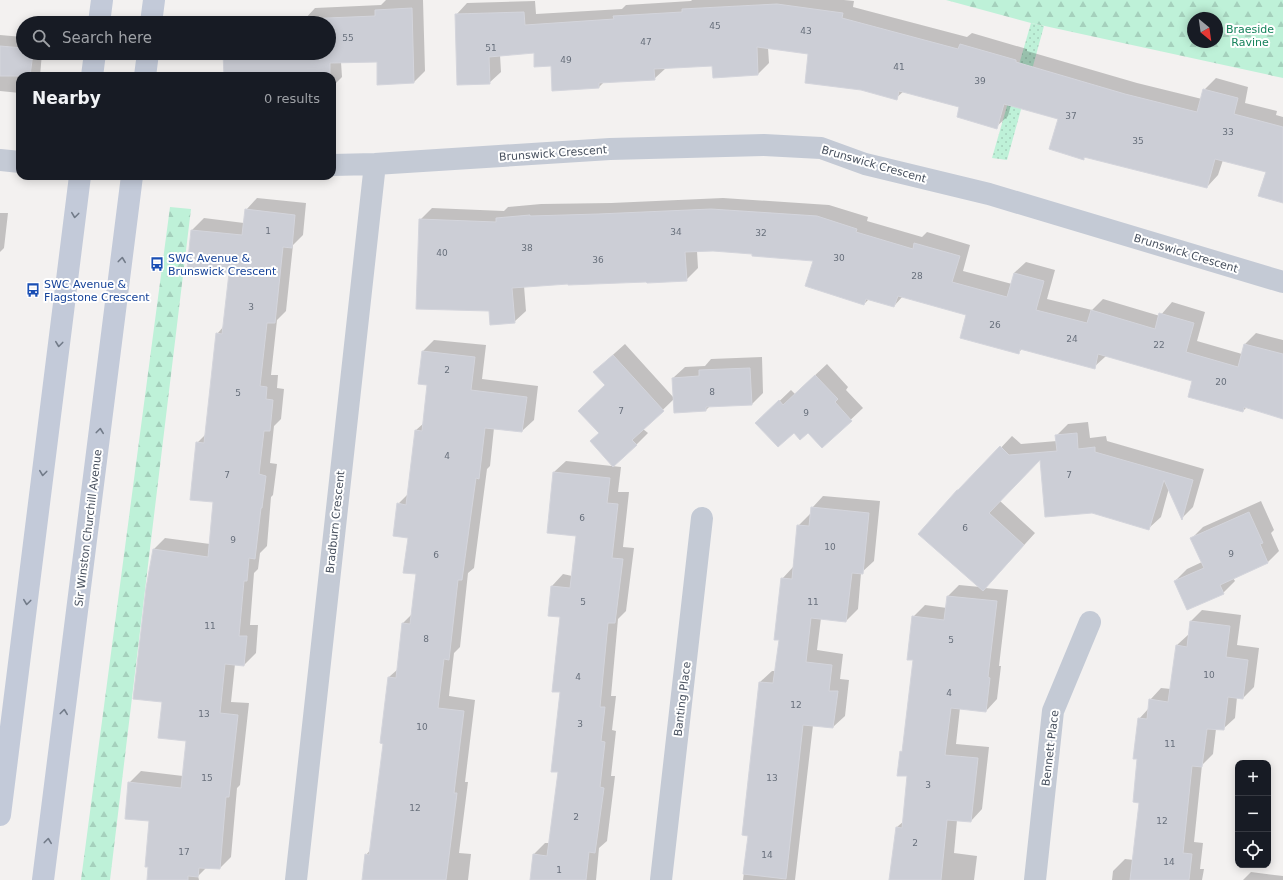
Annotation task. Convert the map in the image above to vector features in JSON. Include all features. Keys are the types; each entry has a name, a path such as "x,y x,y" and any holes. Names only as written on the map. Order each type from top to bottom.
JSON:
{"main road":[{"path":"100,16 102,0"},
{"path":"153,16 154,0"},
{"path":"93,72 94,60"},
{"path":"146,72 147,60"},
{"path":"0,815 79,180"},
{"name":"Sir Winston Churchill Avenue","path":"43,880 131,180"}],"street":[{"name":"Brunswick Crescent","path":"336,165 375,164 610,149 764,145 821,148 865,164 989,194 1283,282"},
{"path":"0,160 16,162"},
{"name":"Bradburn Crescent","path":"296,880 375,164"},
{"name":"Banting Place","path":"661,880 702,518"},
{"name":"Bennett Place","path":"1035,880 1053,711 1090,622"}],"green space":[{"name":"Braeside Ravine","path":"946,0 1283,0 1283,78 1031,23"},
{"path":"1031,23 1044,26 1007,160 992,158"},
{"path":"170,207 191,209 110,880 81,880"}],"building":[{"path":"777,4 843,13 842,18 958,49 960,44 1125,94 1197,112 1203,89 1238,98 1234,114 1283,127 1283,203 1258,196 1266,172 1215,159 1207,188 1084,157 1084,160 1049,149 1058,119 1004,104 997,129 957,117 959,107 899,91 897,100 861,90 805,83 808,54 757,47 758,75 713,78 712,66 654,69 655,80 599,83 599,88 552,91 551,66 534,67 534,53 489,57 490,84 457,85 455,14 524,12 525,25 614,19 613,16 682,12 682,9"},
{"path":"412,8 414,83 377,85 377,62 330,63 330,72 224,72 223,60 336,60 336,18 375,16 375,10"},
{"path":"0,46 16,47 16,60 32,60 31,72 16,72 16,76 0,76"},
{"path":"245,209 295,215 292,248 283,247 275,323 267,323 260,386 267,387 266,399 273,400 270,431 264,431 259,474 266,476 255,559 249,558 247,581 244,581 239,636 247,636 244,666 225,664 220,713 238,715 229,797 226,797 220,869 199,868 198,877 188,876 188,880 147,880 148,867 145,867 149,821 125,819 128,782 181,788 186,741 158,738 162,702 133,699 146,588 153,549 208,557 213,502 190,500 196,442 204,443 216,333 222,334 229,273 187,269 191,230 242,235"},
{"path":"711,209 817,216 857,229 856,232 913,249 914,243 960,256 952,282 1007,297 1014,273 1044,281 1036,310 1087,323 1091,310 1155,329 1159,313 1194,323 1186,352 1238,367 1244,344 1283,354 1283,419 1244,407 1243,412 1188,397 1192,381 1098,354 1095,369 1020,349 1019,354 960,338 966,315 898,296 894,307 866,299 864,305 805,286 813,261 713,251 685,252 687,281 568,284 512,288 515,323 490,325 489,311 416,309 419,219 496,222 496,218 530,215 598,214"},
{"path":"422,351 475,357 471,390 527,397 522,432 485,428 479,479 476,478 462,580 458,580 449,660 444,659 438,708 464,711 454,793 457,793 446,880 362,880 365,854 369,855 383,744 380,743 388,677 396,678 402,623 410,624 416,574 403,573 408,538 393,536 397,503 406,505 415,430 422,431 427,385 418,384"},
{"path":"613,355 664,411 632,440 637,445 613,467 590,441 599,433 578,411 605,385 593,372"},
{"path":"750,368 752,405 706,407 706,411 674,413 672,378 699,376 699,370"},
{"path":"815,375 838,399 835,402 852,421 822,448 808,433 800,440 794,433 778,447 755,423 779,400 783,405"},
{"path":"1077,433 1078,449 1095,447 1095,452 1193,480 1182,520 1164,480 1149,530 1092,513 1045,517 1040,460 989,513 1024,545 983,591 918,534 957,490 1000,446 1009,455 1057,451 1055,435"},
{"path":"553,472 610,478 607,503 618,504 612,558 623,559 615,623 608,623 600,707 605,707 601,741 605,742 600,787 604,788 595,853 589,852 586,880 530,880 533,854 547,856 558,772 551,772 560,692 552,692 560,617 548,616 551,586 570,588 576,536 547,533"},
{"path":"811,507 869,513 863,574 852,573 846,622 811,618 806,662 832,665 829,691 838,691 833,728 803,725 786,879 743,874 748,836 742,835 759,682 773,683 779,640 774,640 781,578 792,579 797,525 809,526"},
{"path":"1249,512 1263,543 1260,544 1268,563 1220,585 1224,594 1187,610 1174,581 1204,568 1190,538"},
{"path":"947,596 997,601 988,677 990,678 986,712 951,708 945,755 978,758 971,822 947,820 941,880 889,880 896,827 902,828 907,776 897,776 900,751 902,752 913,660 907,660 912,616 944,620"},
{"path":"1190,621 1230,626 1226,657 1248,660 1243,699 1228,697 1224,730 1207,729 1202,767 1192,766 1183,853 1192,854 1189,880 1130,880 1139,803 1133,802 1137,759 1133,759 1138,718 1147,719 1149,699 1168,702 1176,645 1187,647"}],"place":[{"name":"SWC Avenue & Brunswick Crescent","path":"157,264"},
{"name":"SWC Avenue & Flagstone Crescent","path":"33,290"}]}
